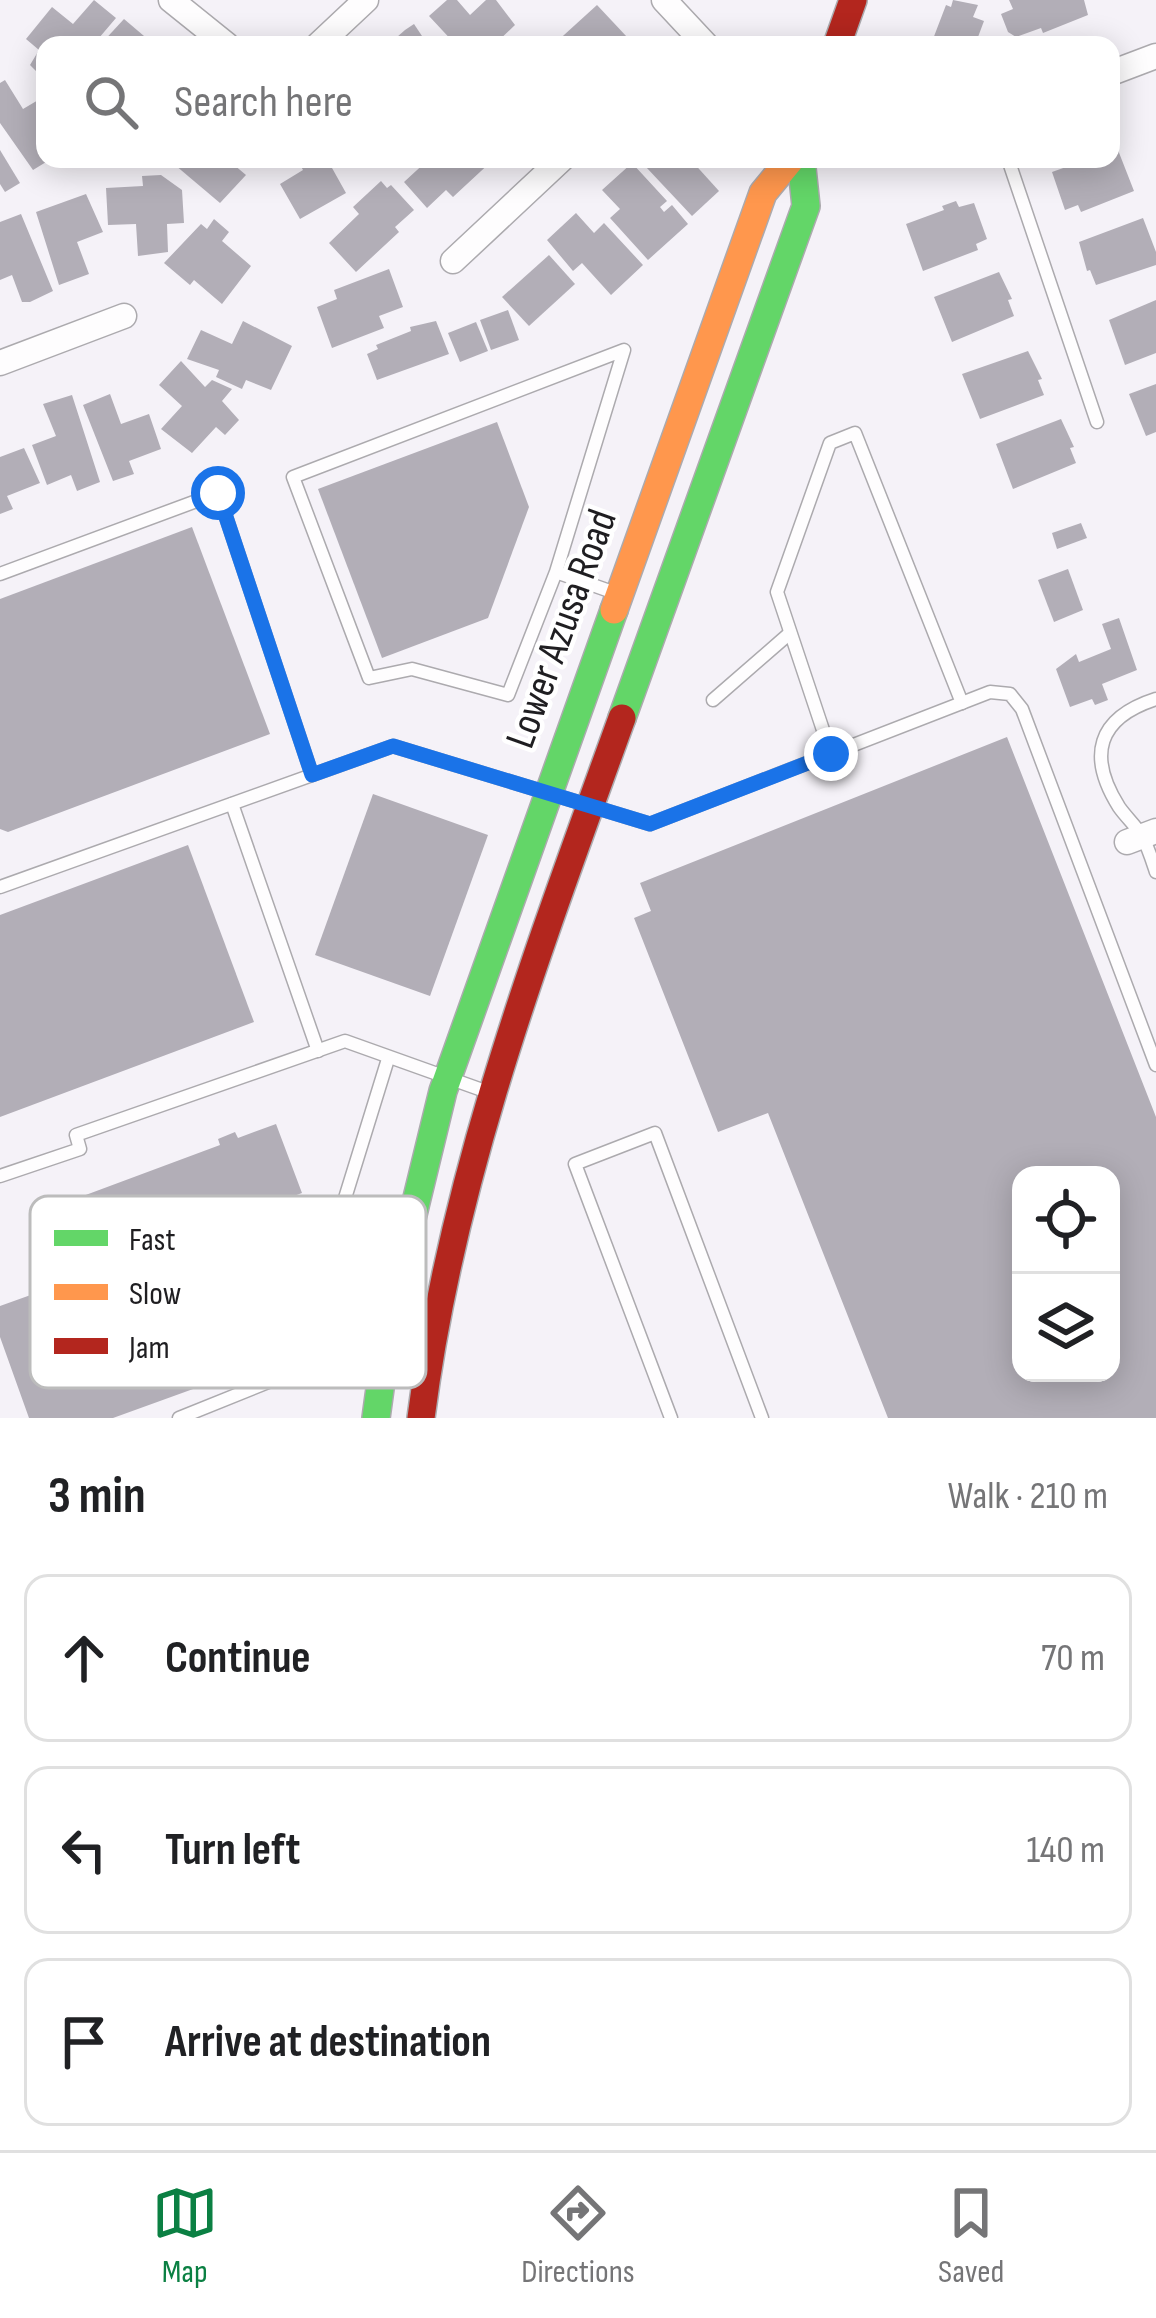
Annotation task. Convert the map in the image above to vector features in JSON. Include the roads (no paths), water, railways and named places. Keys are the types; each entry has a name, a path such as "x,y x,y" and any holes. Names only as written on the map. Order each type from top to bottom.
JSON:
{"main road":[{"path":"840,36 853,0"},
{"name":"Lower Azusa Road","path":"418,1196 447,1078 548,793 764,194 783,168"},
{"name":"Lower Azusa Road","path":"426,1384 441,1280 472,1150 806,206 802,168"},
{"name":"Lower Azusa Road","path":"376,1418 380,1388"},
{"name":"Lower Azusa Road","path":"421,1418 425,1388"}],"street":[{"path":"171,0 216,36"},
{"path":"328,36 366,0"},
{"path":"664,0 691,36"},
{"path":"1120,70 1156,56"},
{"path":"453,261 552,168"},
{"path":"0,363 124,316"}],"lane":[{"path":"1011,168 1097,422"},
{"path":"624,350 556,572 508,695 412,669 369,678 293,477 624,350"},
{"path":"831,754 777,592 830,442 856,433 962,703"},
{"path":"0,574 218,493 312,775"},
{"path":"556,572 619,595"},
{"path":"712,700 790,633"},
{"path":"0,887 393,746 650,824 990,692 1010,694 1022,709 1156,1065"},
{"path":"1156,699 1114,723 1100,743 1100,760 1118,805 1142,836 1156,872"},
{"path":"232,804 318,1051"},
{"path":"0,1175 80,1149 76,1135 345,1041 490,1093"},
{"path":"346,1196 388,1059"},
{"path":"671,1418 575,1164 655,1133 762,1418"},
{"path":"179,1418 253,1388"}]}
